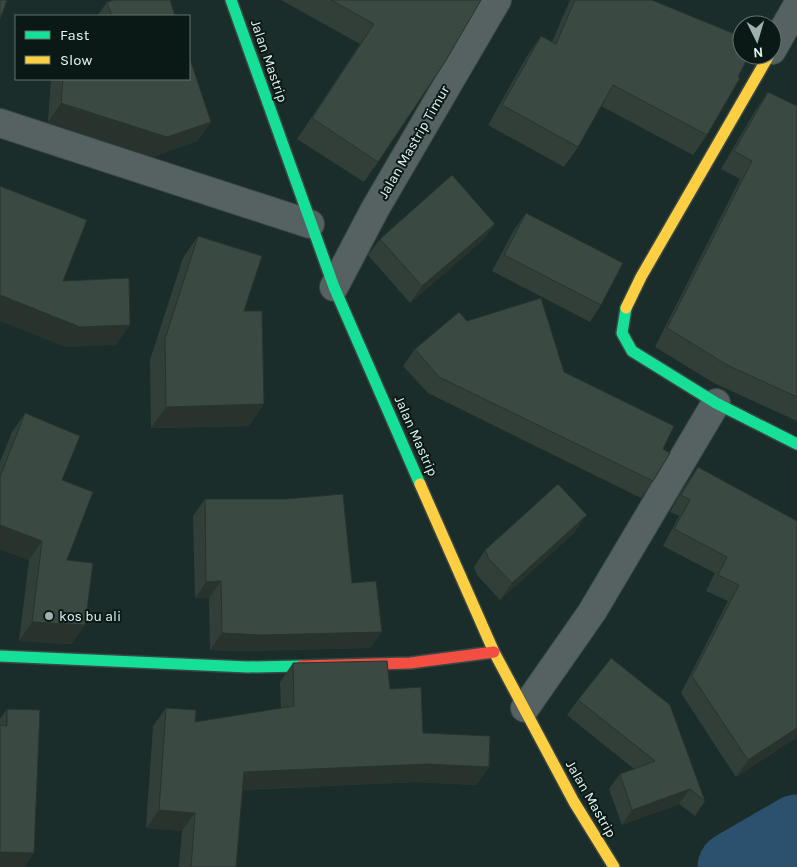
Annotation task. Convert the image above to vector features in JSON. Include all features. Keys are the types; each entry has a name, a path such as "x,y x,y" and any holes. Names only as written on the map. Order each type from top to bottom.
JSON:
{"street":[{"name":"Jalan Mastrip","path":"232,0 310,224 334,287 494,652 574,802 614,867"},
{"name":"Jalan Mastrip Timur","path":"334,287 375,209 497,0"},
{"path":"782,32 797,6"},
{"path":"763,65 641,277 621,323 623,339 632,350 716,403 797,444"},
{"path":"0,123 310,224"},
{"path":"525,708 592,612 716,403"},
{"path":"0,656 248,667 410,663 494,652"}],"building":[{"path":"0,0 7,0 0,20"},
{"path":"114,0 170,0 175,15 112,15 107,2"},
{"path":"331,0 481,0 445,62 378,162 312,118 374,24"},
{"path":"575,0 652,0 732,33 732,65 744,65 738,77 740,78 707,135 613,85 578,147 502,105 541,36 556,44"},
{"path":"190,59 211,122 167,137 61,103 63,80 190,80"},
{"path":"768,92 797,106 797,397 727,365 667,328 752,161 734,151"},
{"path":"452,175 495,224 422,286 380,239"},
{"path":"0,186 87,220 63,281 129,278 130,325 80,327 0,295"},
{"path":"526,213 623,263 601,305 504,255"},
{"path":"198,236 262,256 244,311 262,311 264,404 166,407 165,339"},
{"path":"541,298 564,372 674,426 663,449 670,453 653,481 439,377 415,349 459,312 467,321"},
{"path":"25,413 80,436 62,480 93,492 67,560 93,563 85,625 32,622 42,541 0,525 0,477"},
{"path":"698,467 797,521 797,728 748,760 692,676 739,585 718,575 727,557 674,529 690,500 681,495"},
{"path":"558,484 587,515 512,583 489,559 485,550"},
{"path":"343,494 352,583 376,581 382,632 260,635 222,633 221,581 206,582 205,499 286,499"},
{"path":"611,658 670,705 705,801 690,789 632,810 620,774 655,761 578,700"},
{"path":"387,661 390,689 421,687 423,733 490,736 489,767 428,764 244,772 236,867 191,867 195,813 159,810 166,708 196,710 195,722 294,706 293,663"},
{"path":"7,709 40,710 34,853 0,852 0,725 7,726"}],"waterway":[{"path":"733,867 797,830"}],"traffic: fast":[{"path":"231,0 334,287 420,484"},
{"path":"626,308 622,333 632,351 716,403 797,444"},
{"path":"0,656 248,667 301,666"}],"traffic: slow":[{"path":"626,308 641,277 763,65"},
{"path":"420,484 494,652 574,802 614,867"}],"traffic: jam":[{"path":"301,666 410,663 494,652"}],"place":[{"name":"kos bu ali","path":"49,616"}]}
